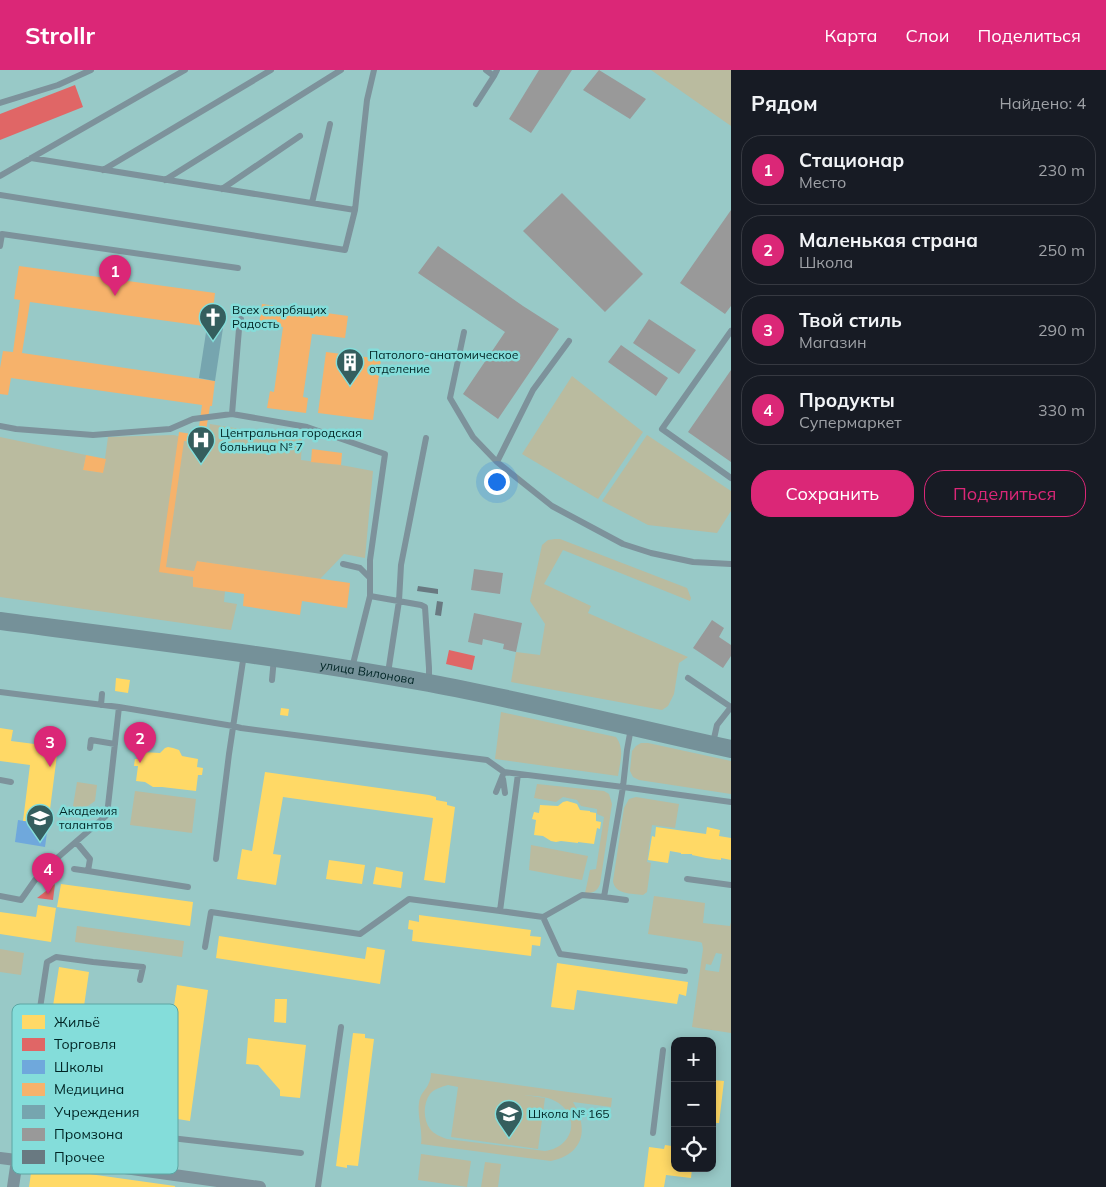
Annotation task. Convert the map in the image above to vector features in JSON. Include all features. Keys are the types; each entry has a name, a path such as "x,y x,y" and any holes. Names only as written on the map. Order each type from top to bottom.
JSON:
{"street":[{"name":"улица Вилонова","path":"0,620 274,657 429,683 498,696 731,749"},
{"path":"13,1187 15,1174"},
{"path":"158,1174 260,1187"}],"lane":[{"path":"0,103 58,86 91,70"},
{"path":"0,176 185,70"},
{"path":"103,170 271,70"},
{"path":"165,180 341,70"},
{"path":"0,195 345,250 355,210 367,100 374,70"},
{"path":"476,104 495,73 486,70"},
{"path":"312,203 330,124"},
{"path":"222,189 300,136"},
{"path":"31,158 355,210"},
{"path":"0,246 2,234 238,268"},
{"path":"232,414 241,319"},
{"path":"731,331 662,429 731,478"},
{"path":"464,332 450,398 473,437 497,462 552,506 623,544 651,553 693,562 731,564"},
{"path":"497,462 533,390 569,341"},
{"path":"0,426 93,435 170,428 193,419 232,414 308,427 385,454 370,560 370,596 352,670"},
{"path":"388,676 399,601 401,565 426,438"},
{"path":"343,564 360,568 370,576"},
{"path":"370,596 425,606 430,668 429,683"},
{"path":"216,859 228,754 244,653"},
{"path":"272,680 274,657"},
{"path":"688,678 731,707 717,725 712,745"},
{"path":"0,692 119,707 241,728 487,760 503,775 505,793"},
{"path":"101,705 102,694"},
{"path":"0,896 21,900 35,880 49,865 107,815 119,707"},
{"path":"604,897 623,787 631,727"},
{"path":"94,748 98,741 115,744"},
{"path":"503,775 518,774 731,802"},
{"path":"500,911 518,774"},
{"path":"496,792 503,775"},
{"path":"0,780 11,782"},
{"path":"76,842 90,859 88,871"},
{"path":"74,869 188,887"},
{"path":"687,879 731,886"},
{"path":"205,947 210,912 360,934 409,899 543,917 582,895 626,900"},
{"path":"543,917 560,954 685,971"},
{"path":"41,1004 47,962 56,956 143,967 140,980"},
{"path":"318,1187 341,1026"},
{"path":"653,1133 663,1050"},
{"path":"178,1139 301,1153"}],"green space":[{"path":"651,70 731,70 731,126"},
{"path":"572,376 643,432 598,499 522,454"},
{"path":"210,424 302,439 301,460 373,471 365,558 344,554 320,579 197,561 193,587 225,591 224,602 237,604 231,630 0,597 0,437 86,455 83,470 103,473 108,437 174,435 207,445"},
{"path":"647,435 731,491 731,511 717,533 648,525 602,501"},
{"path":"560,539 687,588 691,598 690,601 563,550 544,584 591,606 588,613 688,657 679,663 674,694 668,706 662,710 511,682 516,652 540,655 545,624 530,601 542,545 548,540"},
{"path":"501,712 616,737 621,751 618,776 495,759"},
{"path":"641,743 731,761 731,794 639,780 633,777 630,771 632,751"},
{"path":"77,782 97,785 95,801 71,818"},
{"path":"537,784 604,791 609,794 612,804 598,889 585,893 590,870 596,869 604,817 597,814 597,809 581,806 577,800 563,797 556,802 534,798"},
{"path":"135,791 196,799 192,833 130,825"},
{"path":"636,797 679,804 675,828 652,825 647,862 651,863 647,892 643,895 620,891 614,886 613,881 624,808 629,799"},
{"path":"531,845 588,856 582,880 529,870"},
{"path":"654,896 705,903 703,923 730,926 731,922 731,1033 692,1027 703,949 702,943 648,934","holes":["716,953 722,954 719,972 705,970 706,964 711,965"]},
{"path":"77,926 184,941 182,957 75,942"},
{"path":"0,949 24,953 21,975 0,972"},
{"path":"431,1073 612,1098 611,1107 573,1102 581,1122 582,1131 580,1139 571,1153 551,1161 421,1144 419,1103 421,1095 429,1084","holes":["448,1085 458,1087 451,1137 538,1149 545,1098 524,1095 548,1098 563,1107 569,1114 571,1122 568,1138 555,1149 545,1151 447,1139 440,1136 432,1131 428,1125 425,1116 426,1102 430,1094 438,1088"]},
{"path":"421,1154 471,1161 467,1187 418,1180"},
{"path":"485,1162 501,1164 498,1187 481,1187"}],"building: Жильё":[{"path":"116,678 130,680 128,693 115,691"},
{"path":"281,708 289,709 288,716 280,715"},
{"path":"0,728 13,730 11,741 58,747 48,825 23,821 30,765 0,761"},
{"path":"168,747 179,750 182,756 198,759 197,767 203,768 202,775 198,775 196,791 153,787 145,782 136,781 138,766 134,766 135,759 141,759 142,752 160,753"},
{"path":"265,772 429,795 436,797 436,800 447,802 447,805 455,807 445,883 424,880 433,818 283,797 273,854 281,855 276,885 237,879 242,849 252,851"},
{"path":"567,801 577,804 580,810 596,813 596,821 601,822 600,829 597,828 594,844 556,842 543,836 534,835 536,820 532,819 534,812 539,813 540,805 558,806"},
{"path":"656,827 706,834 707,827 720,830 719,836 731,838 731,860 706,858 670,851 668,863 648,860 652,836 655,837"},
{"path":"329,860 365,865 362,884 326,879"},
{"path":"376,867 403,872 401,888 373,884"},
{"path":"61,884 193,902 190,926 57,907"},
{"path":"38,905 56,908 51,942 0,934 0,912 36,917"},
{"path":"419,915 531,930 530,936 541,937 540,946 532,945 531,956 412,941 413,930 408,929 409,920 419,922"},
{"path":"219,936 365,959 367,947 385,950 380,984 216,958"},
{"path":"557,963 688,982 686,996 679,994 677,1004 577,990 574,1010 551,1007"},
{"path":"59,967 89,972 84,1004 53,1004"},
{"path":"177,985 208,990 190,1121 178,1119 178,1004 174,1004"},
{"path":"275,999 287,999 286,1023 274,1022"},
{"path":"353,1033 365,1034 365,1038 374,1039 358,1166 347,1165 347,1168 336,1166"},
{"path":"248,1038 306,1045 300,1098 280,1096 280,1090 258,1065 246,1064"},
{"path":"716,1080 724,1081 719,1123 716,1123"},
{"path":"665,1145 671,1146 671,1172 692,1172 691,1178 666,1175 664,1187 644,1187 649,1147 664,1149"},
{"path":"31,1174 89,1174 175,1186 175,1187 29,1187"}],"building: Торговля":[{"path":"75,85 83,107 0,140 0,114"},
{"path":"449,650 475,656 472,670 446,664"},
{"path":"55,884 53,900 37,898"}],"building: Школы":[{"path":"18,820 48,825 45,847 15,842"}],"building: Медицина":[{"path":"19,266 215,293 211,327 30,302 22,353 215,381 204,443 184,441 166,567 194,571 197,561 350,583 347,608 302,601 300,615 243,606 244,594 193,587 193,577 159,572 179,432 198,435 202,405 11,378 8,395 0,394 0,368 3,351 13,352 20,300 14,299"},
{"path":"262,304 348,316 345,338 312,334 303,397 308,398 306,413 267,408 270,391 274,392 283,327 259,324"},
{"name":"Патолого-анатомическое отделение","path":"326,352 381,359 373,420 318,413"},
{"path":"312,449 342,453 341,465 311,462"},
{"path":"86,455 106,459 103,473 83,470"}],"building: Учреждения":[{"path":"207,326 223,328 215,381 199,378"}],"building: Промзона":[{"path":"539,70 572,70 531,133 509,119"},
{"path":"599,70 646,99 630,119 583,90"},
{"path":"562,193 643,274 605,312 523,231"},
{"path":"731,210 731,306 725,314 680,283"},
{"path":"438,246 559,329 498,419 463,394 505,332 418,273"},
{"path":"649,319 696,350 679,374 633,343"},
{"path":"621,345 668,378 656,396 608,362"},
{"path":"731,370 731,462 688,432"},
{"path":"474,569 503,573 500,594 471,590"},
{"path":"474,613 522,623 516,652 503,649 504,644 483,639 482,645 468,642"},
{"path":"712,620 724,628 719,637 731,645 731,656 723,668 693,648"}],"building: Прочее":[{"path":"418,586 438,589 438,594 417,591"},
{"path":"437,601 443,602 441,616 435,615"}],"place":[{"name":"Стационар","path":"115,296"},
{"name":"Всех скорбящих Радость","path":"213,341"},
{"name":"Патолого-анатомическое отделение","path":"350,386"},
{"name":"Центральная городская больница № 7","path":"201,464"},
{"name":"Маленькая страна","path":"140,763"},
{"name":"Твой стиль","path":"50,767"},
{"name":"Академия талантов","path":"40,842"},
{"name":"Продукты","path":"48,894"},
{"name":"Школа № 165","path":"509,1138"}]}
